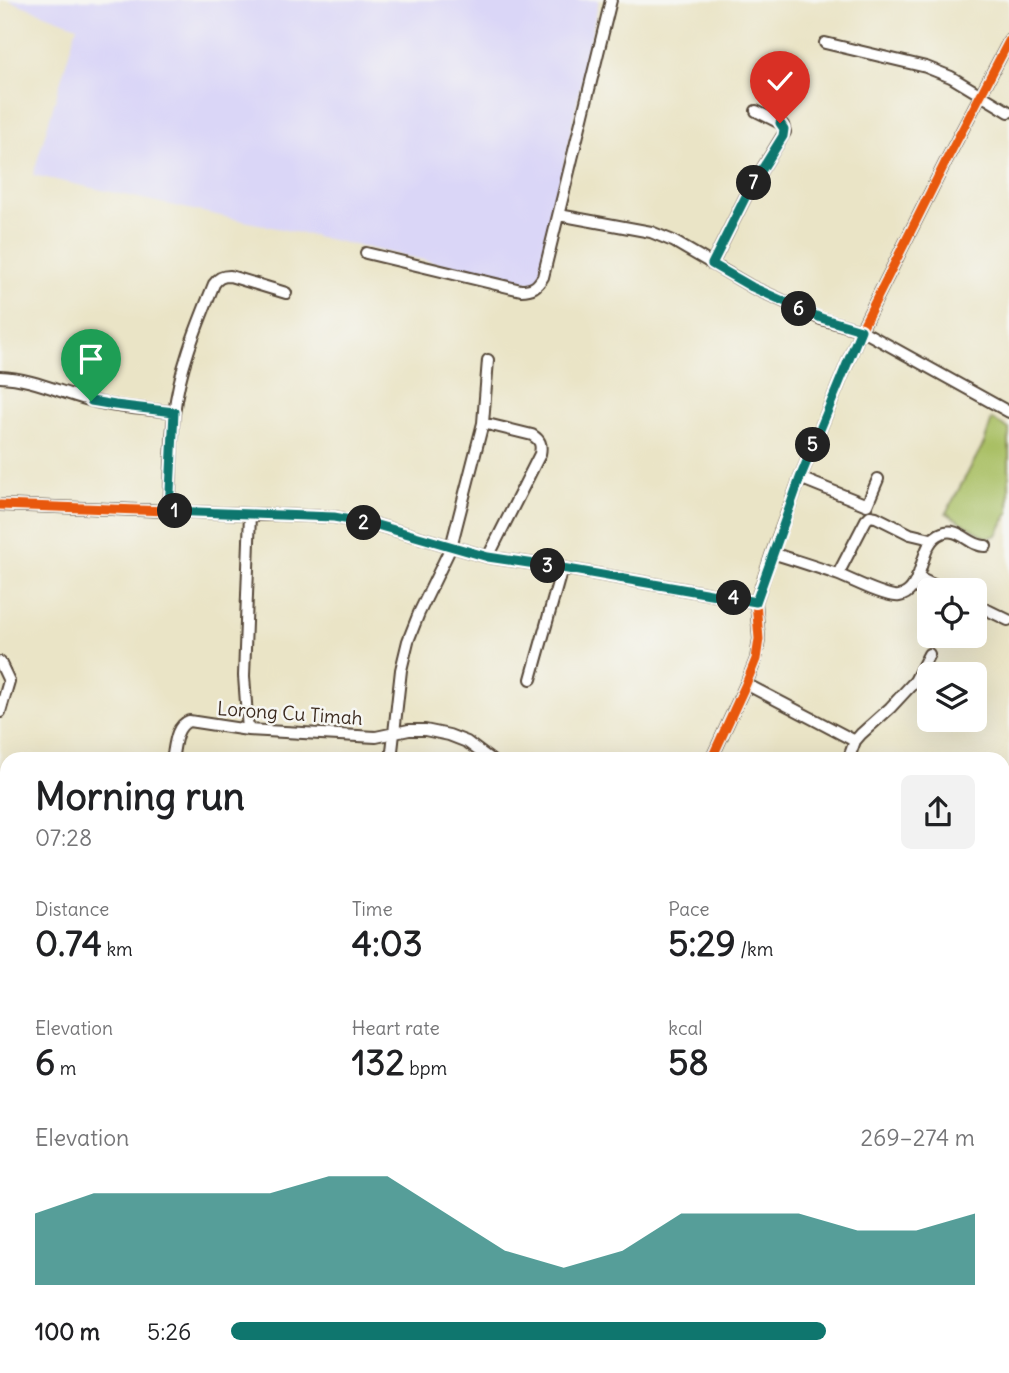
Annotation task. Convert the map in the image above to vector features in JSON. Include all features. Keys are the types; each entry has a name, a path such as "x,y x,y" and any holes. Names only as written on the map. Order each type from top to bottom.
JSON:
{"street":[{"path":"366,253 521,290 530,290 538,285 543,277 559,215 611,0"},
{"path":"715,752 756,659 759,639 756,602 772,553 861,330 1009,41"},
{"path":"825,43 926,67 951,77 1009,112"},
{"path":"712,264 748,192 785,132 780,123 756,111"},
{"path":"559,215 651,232 673,241 752,287 821,318 861,330 1009,412"},
{"path":"169,511 174,412 184,366 214,284 223,276 230,276 286,293"},
{"path":"392,752 401,670 408,641 451,547 483,424 488,360"},
{"path":"0,377 25,380 91,401 174,412"},
{"path":"483,424 532,435 538,439 541,446 540,454 488,557"},
{"path":"800,478 867,505 878,479"},
{"path":"0,505 334,517 377,525 488,557 756,602"},
{"path":"248,730 244,676 250,514"},
{"path":"838,575 870,516 910,534 931,539"},
{"path":"772,553 900,596 909,592 915,584 931,539 939,533 952,531 980,546 986,546"},
{"path":"531,679 562,568"},
{"path":"987,610 1008,620"},
{"path":"851,752 855,741 915,681 929,654"},
{"path":"0,662 9,681 0,712"},
{"path":"746,684 855,741"},
{"name":"Lorong Cu Timah","path":"174,752 179,729 183,723 189,721 248,730 376,737 409,730 425,730 467,742 480,752"}],"shaded area":[{"path":"8,0 599,0 538,285 33,175 77,26"}],"green space":[{"path":"992,419 1009,429 1009,514 997,535 988,538 946,513 984,443"}],"cycle path":[{"path":"715,752 756,659 759,639 756,602 772,553 861,330 1009,41"},
{"path":"0,505 334,517 377,525 488,557 756,602"}],"route":[{"path":"91,401 174,412 169,511 334,517 377,525 488,557 756,602 800,478 861,330 821,318 752,287 712,264 748,192 785,132 780,123"}]}
